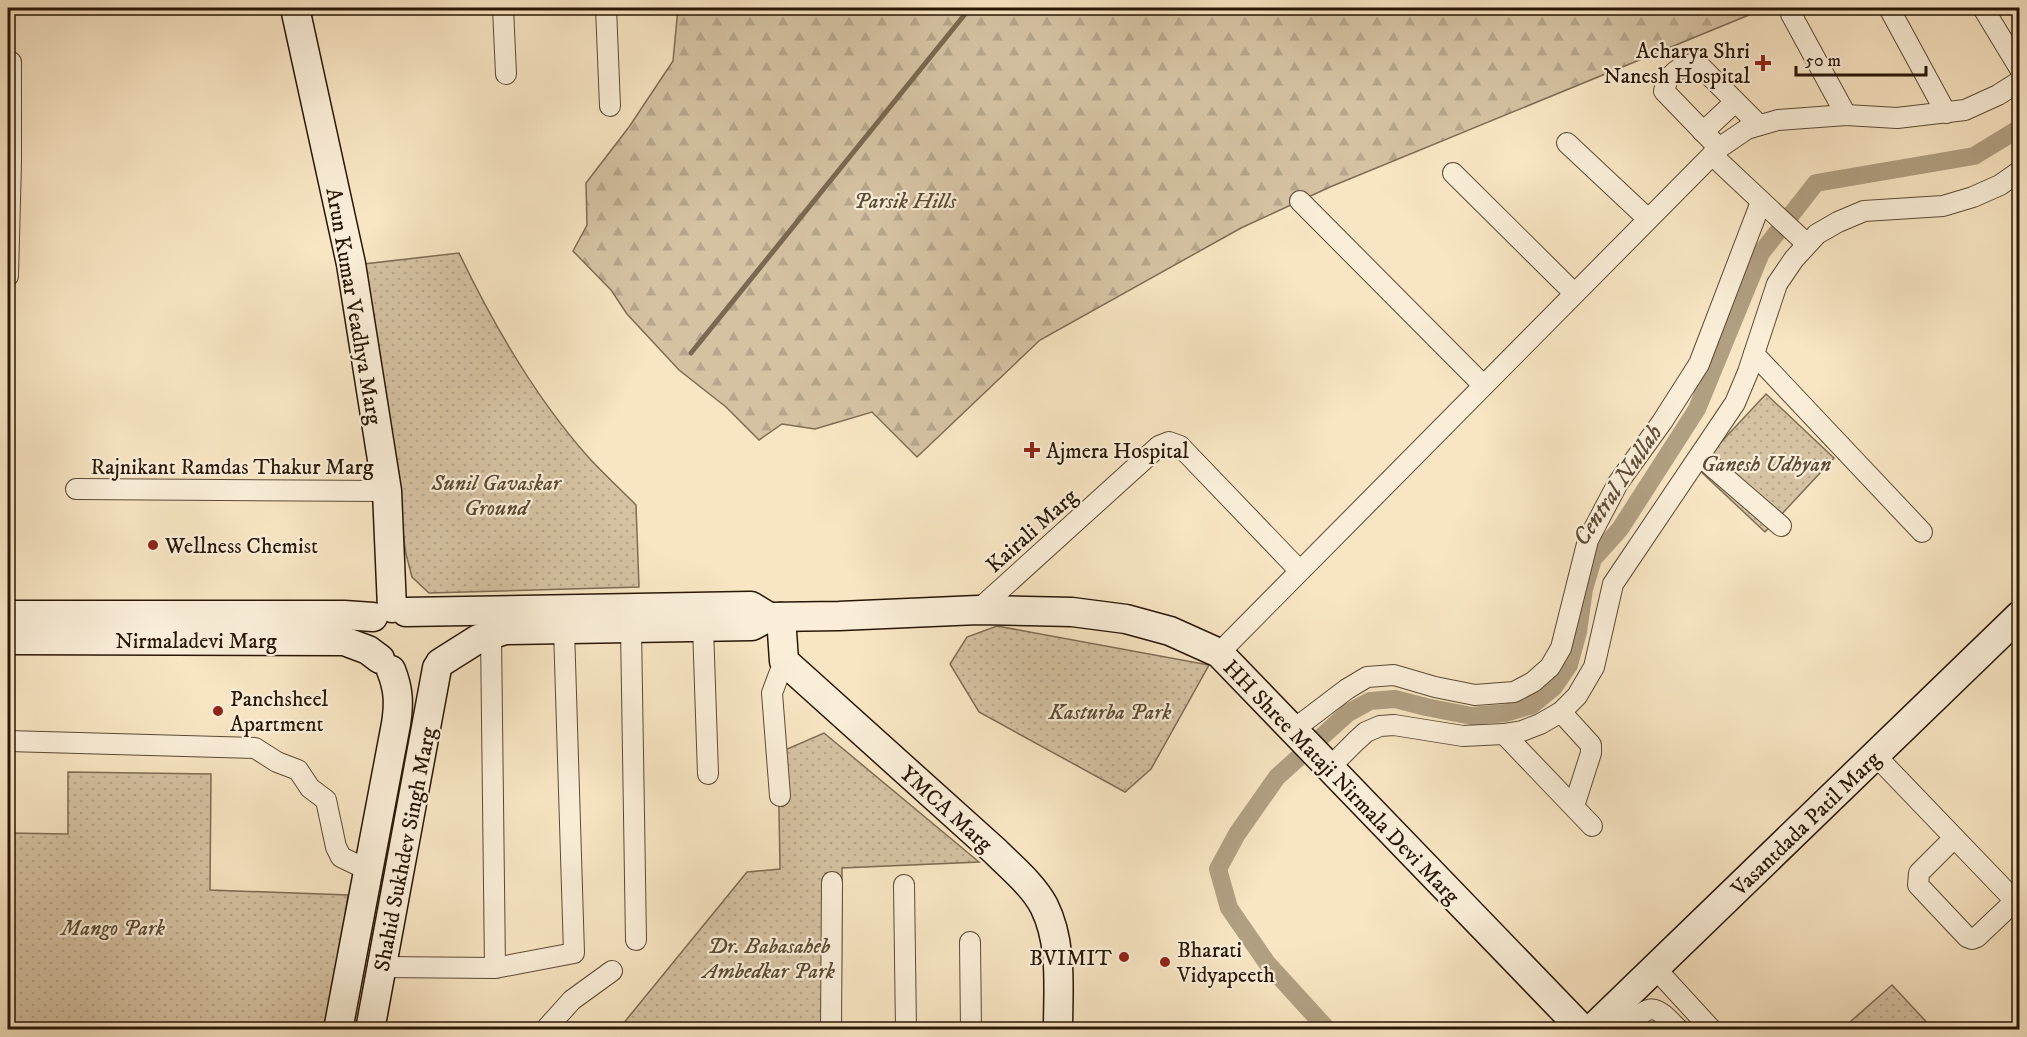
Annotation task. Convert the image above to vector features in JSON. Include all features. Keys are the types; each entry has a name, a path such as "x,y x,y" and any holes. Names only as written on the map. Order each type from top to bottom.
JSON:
{"main road":[{"name":"Arun Kumar Veadhya Marg","path":"295,8 351,264 387,491 390,612"},
{"name":"HH Shree Mataji Nirmala Devi Marg","path":"390,612 751,606 775,617"},
{"name":"HH Shree Mataji Nirmala Devi Marg","path":"439,665 478,639 505,630 752,626 775,617 978,610 1072,612 1126,619 1170,631 1219,653 1583,1029"},
{"name":"Nirmaladevi Marg","path":"8,615 344,615 390,612"},
{"path":"390,612 425,624 440,650 439,665 430,676 419,680 405,677 386,665 372,646 367,632 390,612"},
{"name":"Vasantdada Patil Marg","path":"1591,1029 2019,615"},
{"path":"775,617 784,661"},
{"name":"Nirmaladevi Marg","path":"8,640 344,641 368,650 386,665"},
{"name":"YMCA Marg","path":"784,661 995,851 1027,884 1044,906 1053,930 1058,956 1058,1029"},
{"name":"Shahid Sukhdev Singh Marg","path":"338,1029 399,701 398,686 386,665"},
{"name":"Shahid Sukhdev Singh Marg","path":"370,1029 439,665"}],"street":[{"path":"503,8 506,74"},
{"path":"606,8 610,106"},
{"path":"1889,8 1946,113"},
{"path":"1983,8 2019,69"},
{"path":"1791,14 1846,115"},
{"path":"8,276 11,62"},
{"path":"1759,125 1697,63 1684,65 1665,81 1664,91 1703,132 1716,151 1761,202 1802,239"},
{"path":"1219,653 1716,151 1747,129 1778,120 1846,115 1897,118 1965,110 1998,95 2019,81"},
{"path":"1703,132 1735,102"},
{"path":"1567,143 1648,219"},
{"path":"1327,765 1366,732 1380,726 1394,725 1463,736 1504,734 1522,731 1561,712 1577,696 1594,667 1613,584 1735,403 1777,284 1802,239 1864,211 1943,206 1973,197 1991,189 2019,171"},
{"path":"1453,173 1574,293"},
{"path":"1300,201 1483,385"},
{"path":"1296,733 1347,689 1367,677 1394,675 1434,687 1475,695 1514,692 1533,682 1550,667 1561,648 1588,540 1618,483 1662,422 1699,364 1761,202"},
{"path":"1754,354 1922,532"},
{"name":"Kairali Marg","path":"978,610 1159,446 1169,442 1180,446 1299,570"},
{"path":"1700,456 1781,526"},
{"name":"Rajnikant Ramdas Thakur Marg","path":"76,489 387,491"},
{"path":"704,627 708,774"},
{"path":"631,628 636,940"},
{"path":"380,967 495,968 574,953 564,629"},
{"path":"491,635 495,968"},
{"path":"780,796 772,693 784,661"},
{"path":"1561,712 1591,745 1592,753 1574,807"},
{"path":"1504,734 1592,826"},
{"path":"8,741 255,748 277,762 298,770 310,788 326,800 336,847 341,857 368,870"},
{"path":"1875,755 2017,903 1972,939 1967,937 1918,885 1920,873 1954,838"},
{"path":"831,1029 832,882"},
{"path":"904,885 906,1029"},
{"path":"970,942 971,1029"},
{"path":"1654,968 1712,1029"},
{"path":"545,1029 572,1000 612,971"},
{"path":"1623,1029 1645,1011 1653,1008 1659,1010 1679,1029"}],"green space":[{"name":"Parsik Hills","path":"678,8 1766,8 1330,187 1241,228 1040,340 917,457 872,412 815,429 782,424 759,440 726,407 679,370 627,314 611,290 573,251 587,225 586,183 629,127 673,61"},
{"name":"Sunil Gavaskar Ground","path":"459,253 487,308 534,387 570,436 636,505 639,587 429,593 412,577 406,554 364,264"},
{"name":"Ganesh Udhyan","path":"1766,394 1834,458 1765,532 1697,468"},
{"name":"Kasturba Park","path":"997,626 1209,665 1151,769 1125,792 979,712 950,664 967,637"},
{"name":"Dr. Babasaheb Ambedkar Park","path":"824,733 979,862 842,868 841,1029 618,1030 747,872 780,869 778,753"},
{"name":"Mango Park","path":"68,772 211,774 210,890 348,895 329,1029 8,1030 8,833 68,834"},
{"path":"1892,985 1933,1029 1842,1029"}],"waterway":[{"path":"691,353 970,8"},
{"name":"Central Nullah","path":"1328,1030 1267,963 1229,908 1218,869 1237,834 1277,777 1348,713 1370,701 1395,699 1472,716 1505,713 1532,705 1554,687 1569,665 1578,632 1584,589 1593,559 1620,529 1697,409 1761,253 1816,183 1974,156 2020,128"}],"place":[{"name":"Acharya Shri Nanesh Hospital","path":"1763,63"},
{"name":"Ajmera Hospital","path":"1032,450"},
{"name":"Wellness Chemist","path":"153,545"},
{"name":"Panchsheel Apartment","path":"218,711"},
{"name":"BVIMIT","path":"1124,957"},
{"name":"Bharati Vidyapeeth","path":"1165,962"}]}
